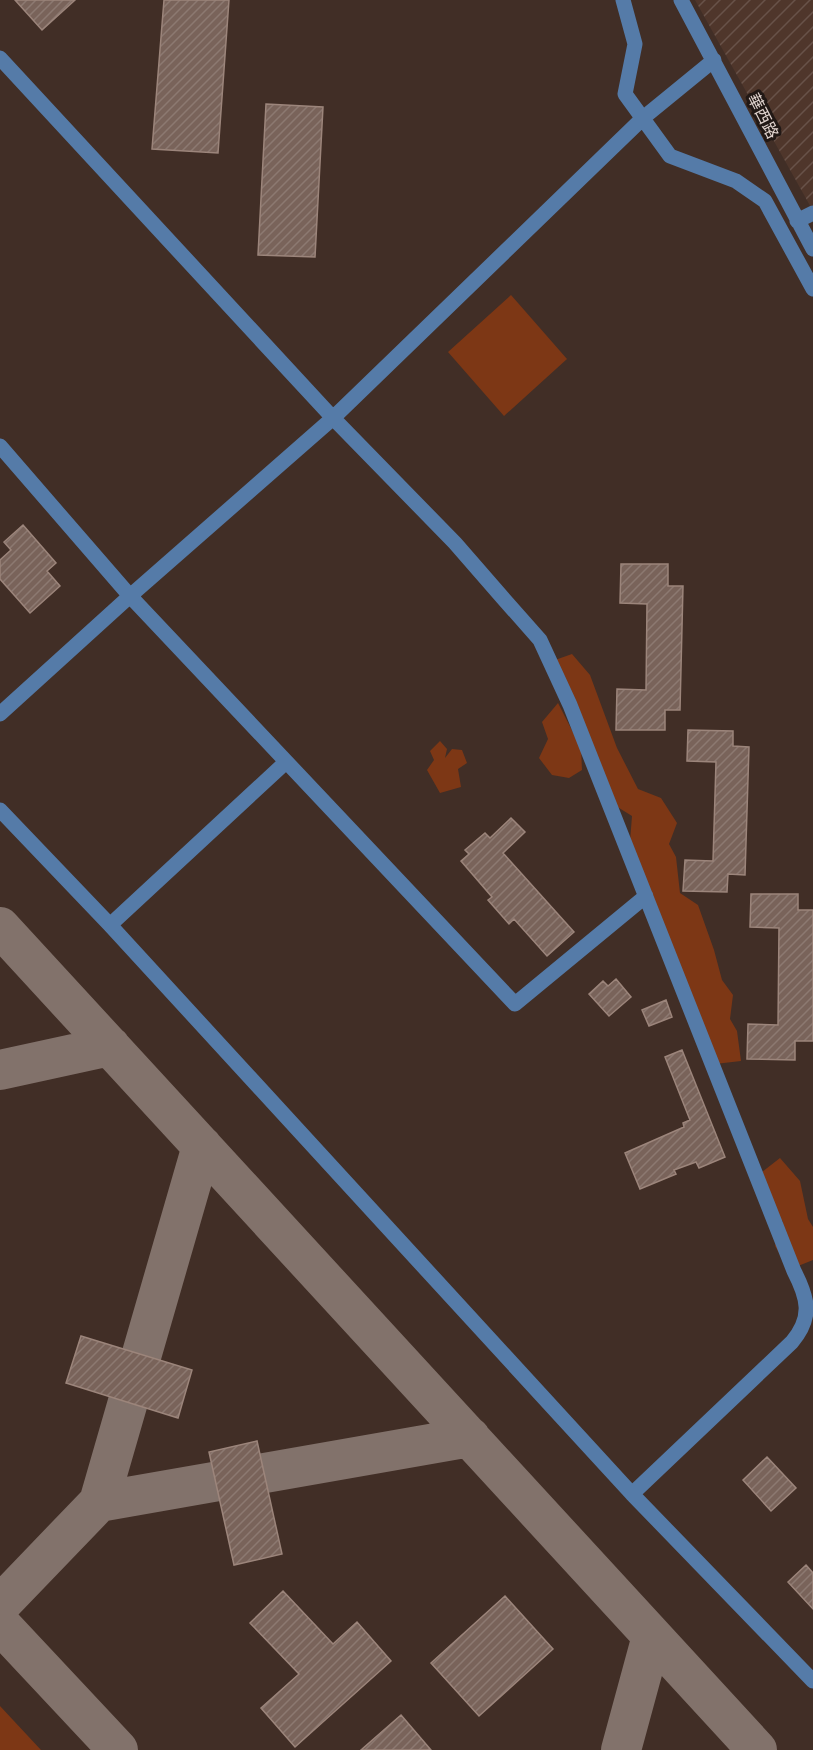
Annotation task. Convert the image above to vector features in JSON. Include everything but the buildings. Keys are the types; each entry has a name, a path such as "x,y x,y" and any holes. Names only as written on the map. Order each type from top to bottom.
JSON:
{"street":[{"path":"623,0 635,44 625,94 670,156 736,182 765,201 813,290"},
{"name":"華西路","path":"681,0 813,249"},
{"path":"0,58 333,418 455,543 540,640 570,705 804,1291 807,1308 802,1331 792,1342 632,1494"},
{"path":"0,714 130,596 333,418 643,118 714,60"},
{"path":"797,221 813,213"},
{"path":"0,446 130,596 514,1004 646,896"},
{"path":"110,925 286,762"},
{"path":"0,810 110,925 632,1494 813,1681"}],"shaded area":[{"path":"695,0 813,0 813,211"},
{"path":"511,295 567,359 504,416 448,352"},
{"path":"572,654 590,675 617,748 638,789 661,798 677,823 669,844 676,857 680,893 698,905 722,980 733,995 730,1019 737,1031 741,1061 715,1064 629,854 632,816 611,803 555,660"},
{"path":"558,703 581,748 582,770 569,778 552,775 539,758 548,739 542,722"},
{"path":"440,741 447,749 445,758 452,749 462,750 467,763 458,769 461,787 440,793 427,770 434,760 430,751"},
{"path":"780,1158 800,1181 808,1219 813,1227 813,1260 798,1266 785,1263 775,1246 779,1226 783,1221 776,1220 757,1176"},
{"path":"0,1706 41,1750 0,1750"}],"taxiway":[{"path":"0,927 757,1750"},
{"path":"0,1070 110,1046"},
{"path":"202,1146 99,1502 470,1437"},
{"path":"0,1605 99,1502"},
{"path":"0,1624 118,1750"},
{"path":"621,1750 652,1636"}]}
